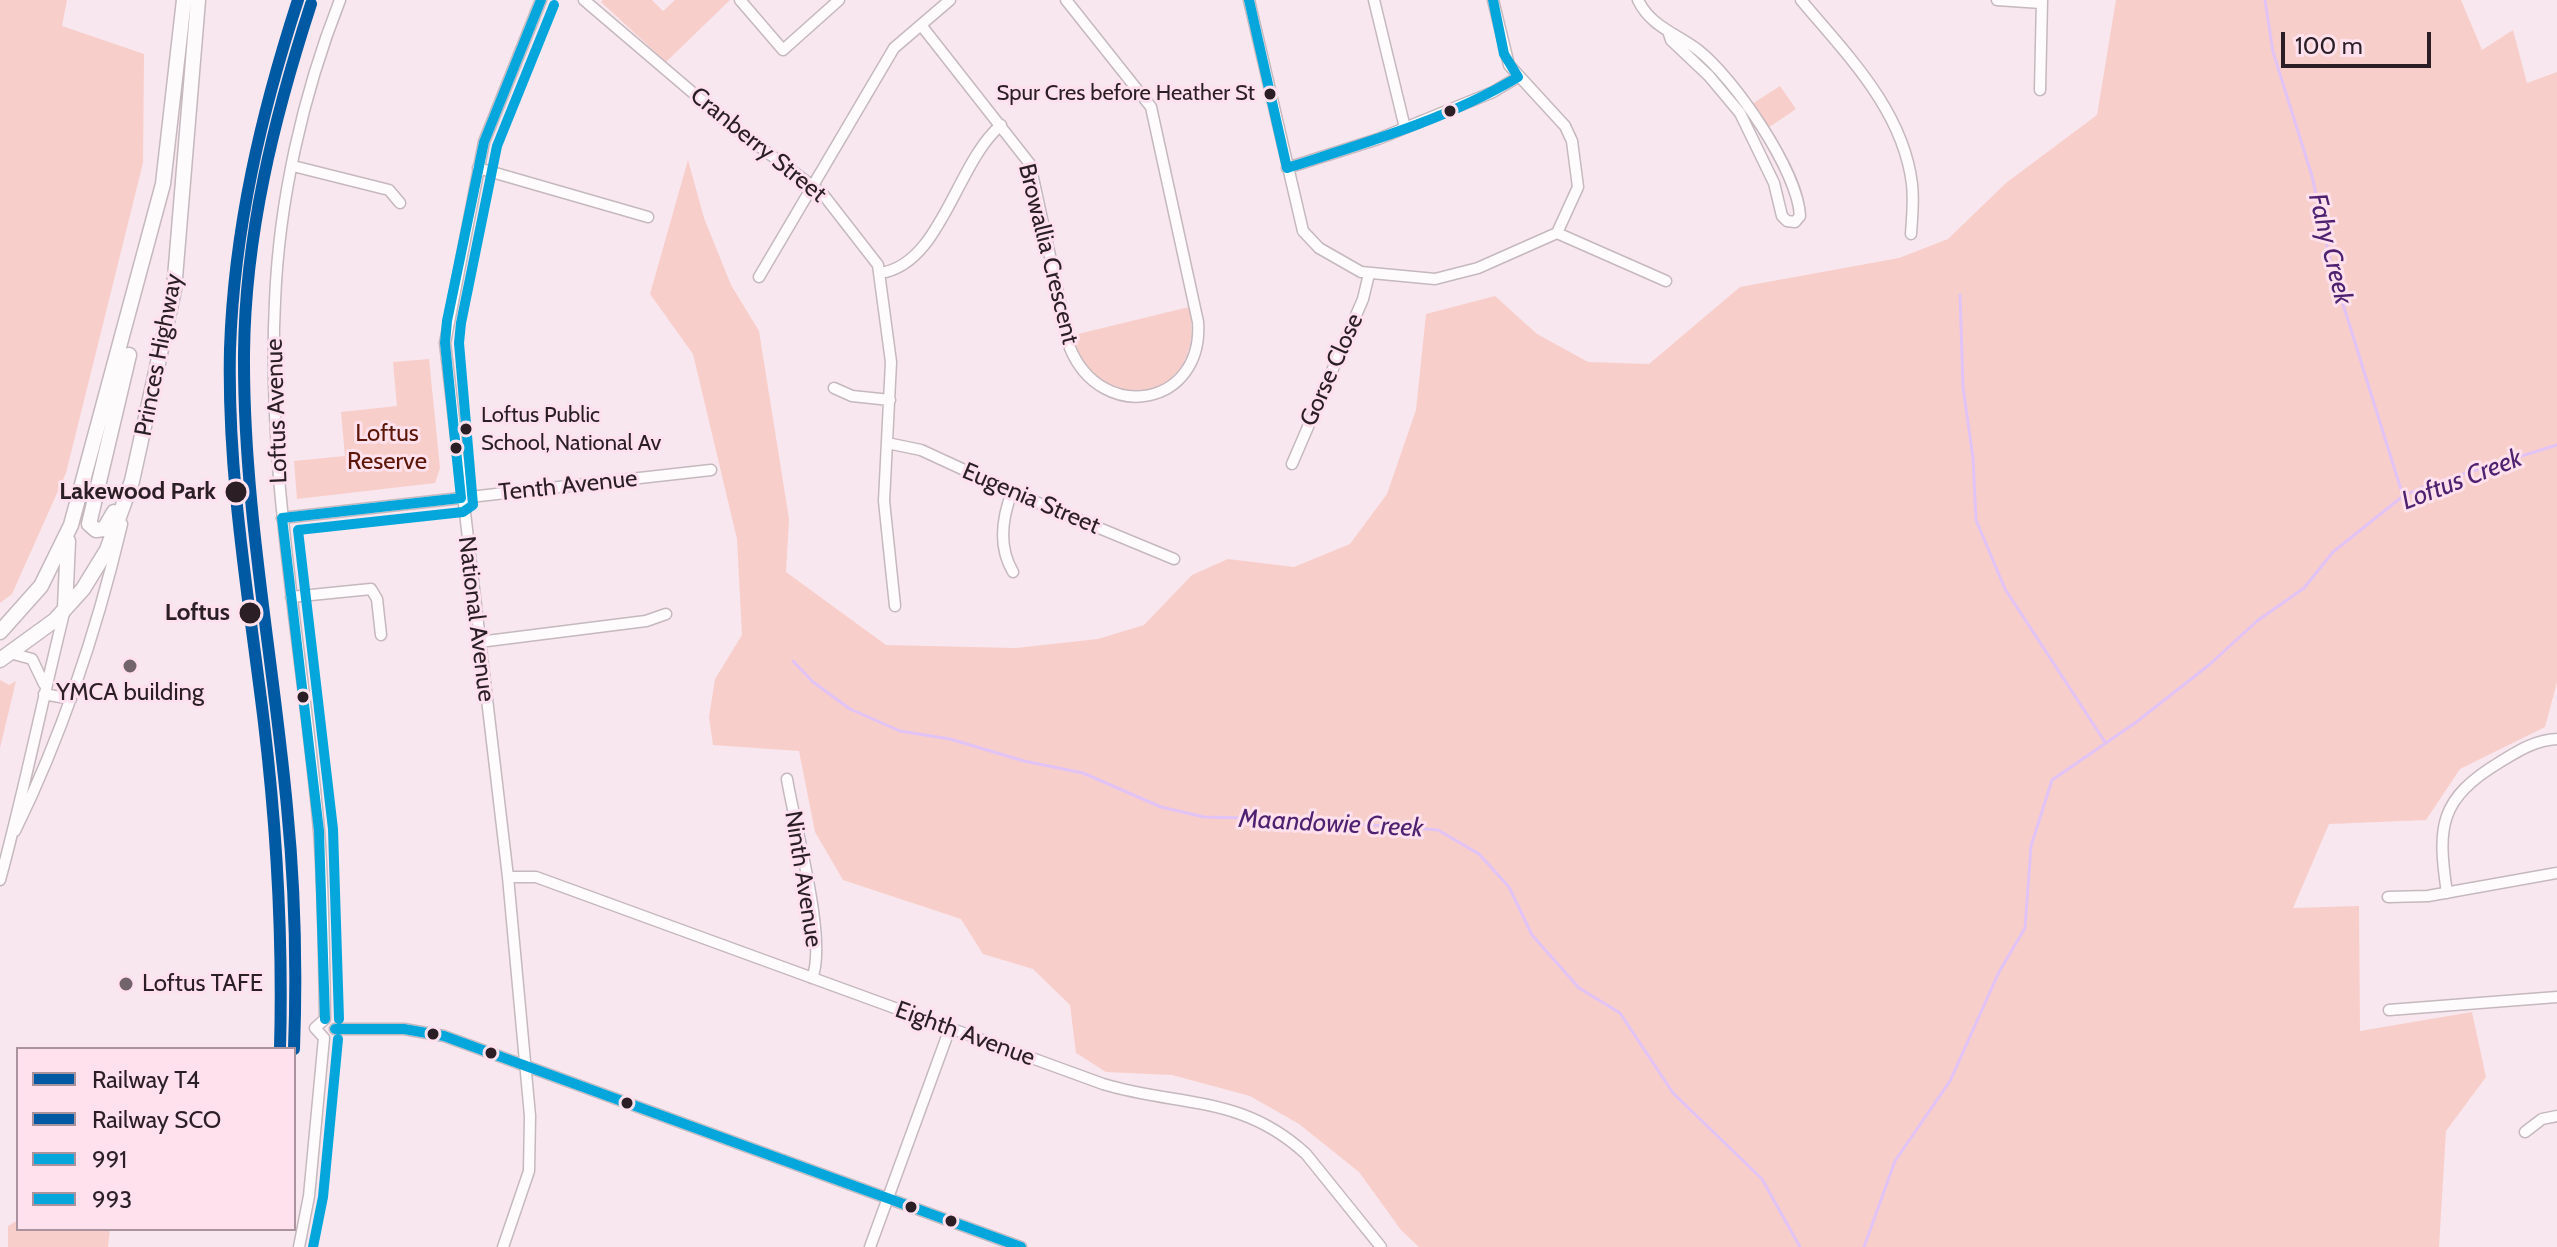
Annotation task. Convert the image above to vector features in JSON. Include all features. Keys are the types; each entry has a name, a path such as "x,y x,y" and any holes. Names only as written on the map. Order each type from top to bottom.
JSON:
{"highway":[{"name":"Princes Highway","path":"0,632 41,586 71,525 155,219 170,145 184,0"},
{"name":"Princes Highway","path":"5,656 64,611 83,589 107,550 132,481 174,290 198,0"},
{"path":"153,395 142,419 110,522 102,530 94,529 89,524 88,514 139,313 155,219"},
{"path":"64,611 71,525"}],"street":[{"name":"Loftus Avenue","path":"324,1038 315,1028 325,1019 319,831 282,518 274,393 275,299 293,166 313,79 340,0"},
{"name":"National Avenue","path":"503,1247 525,1185 532,1148 508,877 461,498 445,333 478,168 493,118 541,0"},
{"name":"Cranberry Street","path":"584,0 733,127 831,202 858,236 880,273 891,362 884,519 895,606"},
{"path":"740,0 783,50 839,0"},
{"path":"759,277 894,48 950,0"},
{"name":"Browallia Crescent","path":"921,25 1026,155 1034,173 1070,348 1081,371 1099,387 1121,396 1145,396 1166,389 1177,381 1194,359 1199,334 1151,107 1066,0"},
{"path":"1249,0 1303,231 1337,260 1369,274 1446,278 1527,248 1557,233 1578,187 1572,141 1565,126 1518,77 1504,54 1493,0"},
{"path":"1374,0 1405,128"},
{"path":"1638,0 1649,17 1669,34 1740,113 1774,183 1782,216 1795,222 1800,216 1799,206 1777,155 1749,104 1713,63 1677,35 1669,34"},
{"path":"1801,0 1870,83 1899,134 1913,186 1911,234"},
{"path":"1997,0 2042,2 2040,90"},
{"path":"1287,168 1348,151 1493,92 1518,77"},
{"path":"880,273 899,268 918,255 977,147 1001,125"},
{"path":"293,166 392,187 400,203"},
{"path":"478,168 648,217"},
{"path":"1557,233 1666,281"},
{"name":"Gorse Close","path":"1292,464 1363,299 1369,274"},
{"path":"834,388 852,396 890,400"},
{"name":"Eugenia Street","path":"887,443 921,450 1012,492 1174,559"},
{"name":"Tenth Avenue","path":"282,518 711,470"},
{"path":"15,831 71,699 98,619 132,481"},
{"path":"1012,492 1003,550 1013,572"},
{"path":"291,597 371,589 377,599 381,635"},
{"path":"0,880 15,831 64,611"},
{"path":"479,642 646,621 666,614"},
{"path":"5,656 28,656 38,665 44,680 44,694"},
{"path":"44,694 71,699"},
{"path":"2447,893 2440,838 2454,799 2478,776 2504,760 2536,742 2557,739"},
{"name":"Ninth Avenue","path":"787,779 811,911 816,960 812,978"},
{"path":"2388,897 2447,893 2557,873"},
{"name":"Eighth Avenue","path":"508,877 536,877 1123,1090 1214,1104 1239,1113 1292,1142 1306,1154 1381,1247"},
{"path":"2389,1010 2557,997"},
{"path":"325,1019 335,1029 424,1031 1021,1247"},
{"path":"870,1247 950,1028"},
{"path":"299,1247 312,1166 324,1038 330,1037 335,1029"},
{"path":"2525,1132 2542,1119 2557,1116"}],"green space":[{"path":"0,0 67,0 62,26 144,54 143,163 66,473 12,594 0,603"},
{"path":"652,0 663,11 675,0 730,0 666,62 601,2"},
{"path":"2116,0 2461,0 2482,50 2513,30 2527,83 2557,72 2557,682 2545,727 2460,769 2426,820 2329,824 2293,908 2359,906 2360,1031 2472,1012 2486,1077 2446,1131 2439,1247 1419,1247 1401,1230 1359,1172 1299,1124 1250,1096 1172,1075 1106,1072 1076,1053 1070,1005 1033,969 983,954 961,919 843,880 815,832 799,751 713,745 709,717 715,679 742,635 737,539 693,354 650,294 688,160 704,218 731,285 759,331 789,519 786,572 886,645 1016,648 1098,639 1144,625 1192,575 1228,559 1294,567 1350,544 1387,494 1416,410 1426,314 1495,296 1537,334 1588,362 1649,364 1740,287 1899,258 1948,239 2006,183 2097,115"},
{"path":"1780,86 1796,109 1768,128 1752,104"},
{"path":"1189,307 1191,340 1182,365 1166,382 1145,391 1122,391 1101,382 1084,364 1074,335"},
{"name":"Loftus Reserve","path":"429,359 440,468 435,483 297,499 294,461 345,456 341,412 397,406 393,362"},
{"path":"0,680 9,685 16,681 0,748"},
{"path":"16,1221 16,1231 110,1231 108,1247 8,1247 8,1226"}],"waterway":[{"name":"Fahy Creek","path":"2265,0 2273,52 2312,176 2332,269 2403,496"},
{"path":"1960,295 1963,387 1973,458 1976,520 2005,589 2105,742"},
{"name":"Loftus Creek","path":"1864,1247 1895,1161 1950,1081 1999,972 2025,928 2031,846 2052,780 2135,723 2209,665 2257,621 2304,588 2333,552 2403,496 2428,485 2557,445"},
{"name":"Maandowie Creek","path":"793,661 813,682 850,709 900,731 950,739 1024,761 1083,773 1161,807 1204,817 1288,819 1438,830 1479,854 1509,887 1532,935 1579,988 1620,1013 1673,1093 1762,1179 1800,1247"}],"rail line":[{"name":"T4","path":"280,1047 281,967 276,845 235,490 230,349 237,260 252,172 272,86 298,0"},
{"name":"SCO","path":"294,1047 295,928 290,837 253,524 244,354 250,265 264,177 285,90 311,4"}],"transit line":[{"name":"991","path":"461,498 445,343 447,321 484,142 541,0"},
{"name":"991","path":"1249,0 1287,168"},
{"name":"991","path":"1493,0 1504,54 1518,77"},
{"name":"993","path":"339,1019 333,829 298,530 463,512 473,505 459,343 461,323 497,146 554,5"},
{"name":"991","path":"1287,168 1435,118 1518,77"},
{"name":"991","path":"282,518 461,498"},
{"name":"991","path":"282,518 319,831 325,1019"},
{"name":"991","path":"335,1029 404,1029 444,1036 1021,1247"},
{"name":"993","path":"313,1247 323,1197 338,1039"}],"place":[{"name":"Spur Cres before Heather St","path":"1270,94"},
{"name":"Loftus Public School, National Av","path":"466,429"},
{"name":"Lakewood Park","path":"236,492"},
{"name":"Loftus","path":"250,613"},
{"name":"YMCA building","path":"130,666"},
{"name":"Loftus TAFE","path":"126,984"}]}
